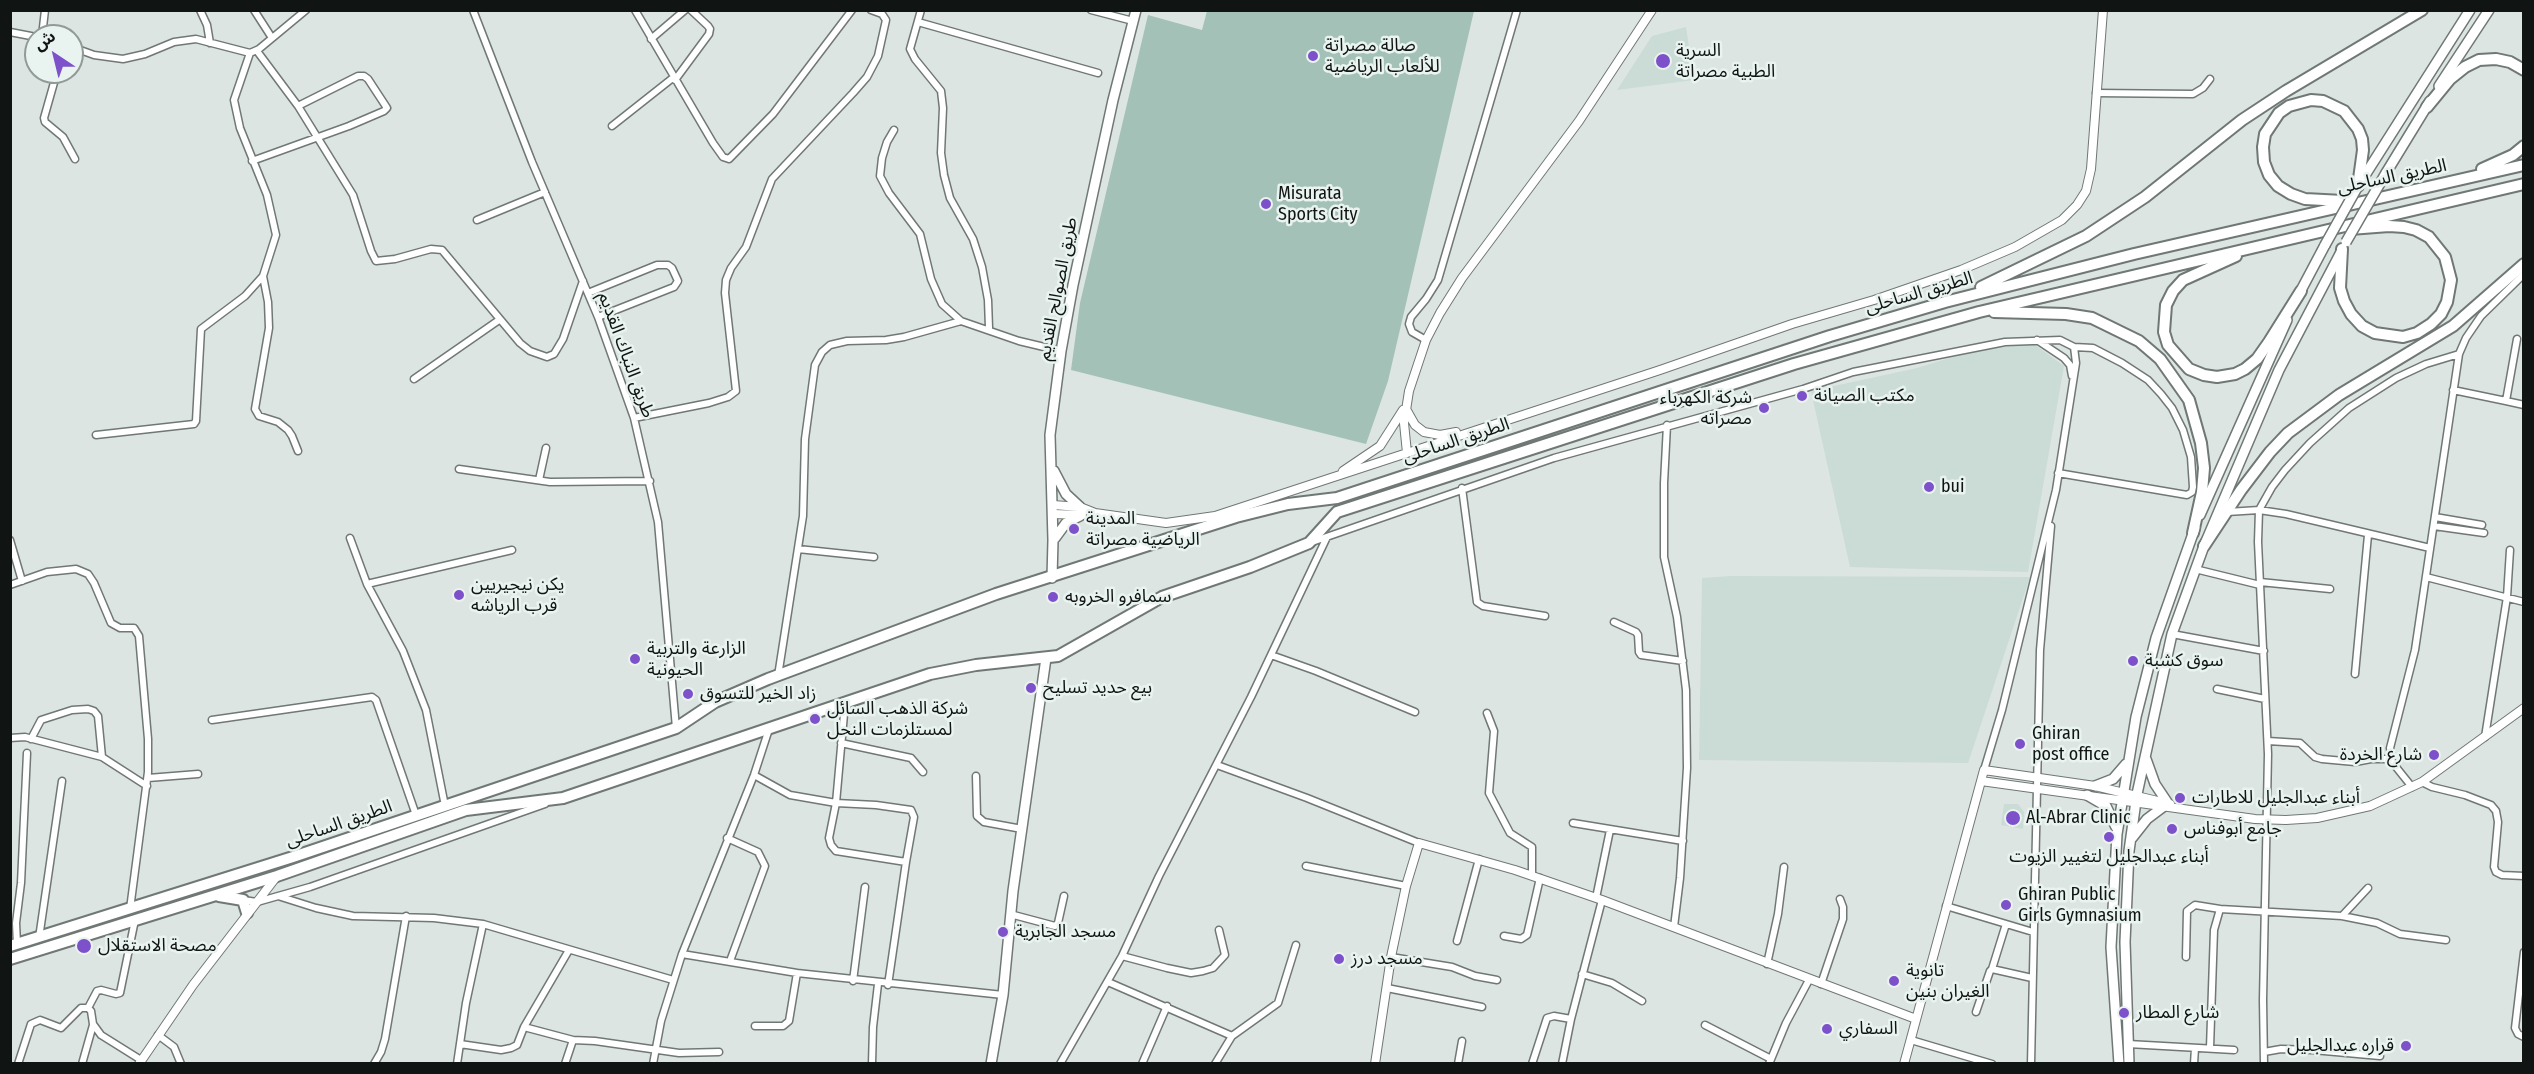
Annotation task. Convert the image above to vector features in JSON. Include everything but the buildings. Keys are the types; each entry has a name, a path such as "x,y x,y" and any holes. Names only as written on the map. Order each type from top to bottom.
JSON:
{"highway":[{"path":"1945,302 2006,276 2086,236 2145,197 2251,114 2421,10"},
{"path":"2427,107 2450,79 2464,67 2480,60 2503,60 2523,70"},
{"path":"2358,186 2363,150 2362,139 2358,129 2344,111 2323,101 2311,100 2289,106 2271,122 2264,141 2264,162 2269,175 2278,186 2290,194 2305,199 2364,200"},
{"path":"2445,183 2513,155 2523,147"},
{"name":"الطريق الساحلى","path":"11,959 416,815 676,728 726,696 996,594 1052,578 1236,517 1288,504 1337,498 1830,336 1945,302 2100,262 2523,165"},
{"name":"الطريق الساحلى","path":"14,945 212,896 277,876 466,810 563,798 930,674 976,665 1046,658 1064,653 1125,616 1162,597 1250,567 1309,543 1337,512 1794,364 1979,312 2523,184"},
{"path":"2320,231 2389,226 2416,230 2429,237 2445,257 2451,280 2448,302 2441,314 2417,333 2403,337 2388,336 2362,326 2343,302 2340,288 2344,245"},
{"path":"2275,241 2199,271 2183,280 2173,291 2166,305 2164,332 2168,345 2189,369 2217,377 2235,374 2257,359 2301,291"},
{"path":"2205,546 2226,512 2270,452 2288,432 2339,395 2453,326 2523,264"},
{"path":"1979,312 2066,314 2092,318 2139,341 2160,359 2188,400 2201,443 2204,468 2202,492 2193,533"},
{"path":"1498,444 1502,458"},
{"path":"212,896 243,900 247,914"}],"main road":[{"name":"طريق الصوالح القديم","path":"1052,578 1053,509 1050,435 1061,351 1073,285 1136,10"},
{"path":"2118,1064 2111,947 2117,834 2129,756 2156,638 2193,533 2301,291 2358,186 2470,10"},
{"path":"2129,1064 2124,942 2131,840 2136,799 2172,634 2195,569 2279,370 2344,245 2386,173 2488,10"},
{"path":"1051,464 1066,494 1080,512 1061,528 1053,540"},
{"path":"991,1064 1003,995 1010,915 1046,658"},
{"path":"2095,786 2113,779 2120,773 2129,756"},
{"path":"2131,840 2147,819 2168,805 2155,784 2145,757"},
{"path":"2086,795 2106,806 2114,819 2117,834"}],"street":[{"path":"200,10 207,25 210,43"},
{"path":"254,10 272,38"},
{"path":"96,435 194,424 197,408 201,330 245,296 263,276 276,235 267,195 240,128 234,100 253,52 306,10"},
{"name":"طريق النباك القديم","path":"473,10 545,192 598,317 634,418 658,522 676,728"},
{"path":"635,10 713,143 723,157 729,159 773,114 852,10"},
{"path":"651,39 685,10"},
{"path":"612,126 674,79 709,34 708,26 691,10"},
{"path":"634,418 709,403 728,397 736,391 725,293 726,280 746,247 772,179 867,77 878,56 886,20 882,14 871,10"},
{"path":"921,10 910,49 915,59 941,91 943,108 941,153 944,175 950,198 973,239 982,267 988,300 989,328"},
{"path":"1091,10 1133,21"},
{"path":"1426,340 1412,332 1409,324 1411,317 1438,280 1517,10"},
{"path":"1330,479 1380,446 1391,432 1405,406 1426,340 1440,313 1462,278 1568,138 1652,10"},
{"path":"1053,509 1166,523 1197,520 1232,512 1960,270 2044,232 2070,213 2086,191 2091,169 2103,10"},
{"path":"918,22 1098,73"},
{"path":"84,51 94,55 132,58 186,39 253,52 298,106 353,195 374,259 380,262 431,249 442,250 499,320 530,351 547,357 555,354 568,329 583,281"},
{"path":"252,161 384,111 386,106 368,79 358,76 298,106"},
{"path":"2096,93 2193,94 2203,88 2210,79"},
{"path":"53,84 45,108 45,122 63,137 75,159"},
{"path":"894,130 882,158 880,176 889,193 920,234 937,295 949,312 961,321 989,328 1019,341 1061,351"},
{"path":"477,220 545,192"},
{"path":"588,292 657,265 668,265 672,268 678,281 674,287 598,317"},
{"path":"2412,788 2396,769 2391,759 2391,748 2415,650 2459,354 2466,338 2481,316 2523,274"},
{"path":"263,276 268,303 269,328 255,409 259,416 278,422 288,430 298,451"},
{"path":"414,379 499,320"},
{"path":"778,676 803,516 805,440 815,365 822,352 830,345 847,341 886,340 920,334 961,321"},
{"path":"2036,339 2064,358 2072,372 2073,382"},
{"path":"1309,543 1500,476 1853,372 1994,344 2036,339 2060,339 2073,347 2093,348 2148,380 2172,408 2183,430 2191,457 2193,487 2192,492 2187,495 2058,472"},
{"path":"2506,401 2517,339"},
{"path":"2031,1064 2040,650 2048,546 2076,363 2073,347"},
{"path":"2264,1064 2268,741 2260,584 2259,510 2285,470 2310,443 2349,408 2396,378 2459,354"},
{"path":"2453,390 2523,405"},
{"path":"1405,406 1414,424 1424,432 1440,435 1484,428"},
{"path":"1405,406 1407,453"},
{"path":"1667,425 1664,557 1677,617 1686,690 1687,768 1683,842 1674,927"},
{"path":"539,480 546,448"},
{"path":"1500,476 1502,458"},
{"path":"459,469 539,480 595,483 650,482"},
{"path":"1462,488 1476,600 1483,606 1545,616"},
{"path":"1904,1064 2007,691 2056,490"},
{"path":"2226,512 2259,510 2286,514 2430,548"},
{"path":"2435,517 2482,525"},
{"path":"2434,526 2484,533"},
{"path":"2355,674 2368,535"},
{"path":"1059,1064 1122,956 1159,876 1271,656 1327,537"},
{"path":"351,538 367,584 403,651 426,710 445,806"},
{"path":"10,540 22,581"},
{"path":"798,549 874,557"},
{"path":"367,584 512,550"},
{"path":"2485,738 2507,597 2511,550"},
{"path":"10,585 47,572 76,568 88,574 111,623 116,627 130,627 136,630 140,647 148,739 148,778 133,914 120,993 98,991 88,1008 78,1010 62,1028 40,1020 34,1021 29,1026 18,1064"},
{"path":"2195,569 2260,584 2330,588"},
{"path":"2426,577 2523,602"},
{"path":"1614,622 1636,632 1641,655 1683,661"},
{"path":"2172,634 2264,651"},
{"path":"1271,656 1316,671 1414,711"},
{"path":"2217,689 2265,699"},
{"path":"212,720 372,697 376,700 416,815"},
{"path":"845,703 836,803 829,838 832,848 861,856 906,862"},
{"path":"1984,770 2095,786 2136,799 2266,820 2310,819 2352,812 2412,788 2485,738 2523,708"},
{"path":"32,739 37,726 46,717 72,710 88,709 94,711 98,716 102,757"},
{"path":"1487,713 1494,731 1489,793 1510,833 1532,847 1536,876 1527,935 1521,939 1504,936"},
{"path":"653,1064 673,980 682,954 727,837 754,775 770,728"},
{"path":"10,738 32,739 102,757 147,786"},
{"path":"2268,741 2300,743 2315,757 2322,759 2355,762 2391,759"},
{"path":"841,744 911,758 922,772"},
{"path":"14,945 21,883 27,753"},
{"path":"1217,765 1419,843 1536,876 1916,1019"},
{"path":"148,778 198,774"},
{"path":"754,775 789,795 836,803 911,810 914,817 888,985"},
{"path":"976,776 976,816 984,822 1022,829"},
{"path":"39,939 62,781"},
{"path":"1982,782 2038,791 2123,796"},
{"path":"2422,782 2491,805 2496,811 2499,822 2494,867 2496,872 2502,875 2523,876"},
{"path":"243,900 257,902 371,867 563,798"},
{"path":"1572,824 1683,842"},
{"path":"1562,1064 1599,899 1610,830"},
{"path":"727,837 758,852 765,866 730,961"},
{"path":"1375,1064 1391,957 1406,886 1419,843"},
{"path":"1457,941 1479,859"},
{"path":"1306,866 1406,886"},
{"path":"1767,964 1778,914 1784,867"},
{"path":"93,1024 101,1035 140,1062 193,985 277,876"},
{"path":"853,981 865,887"},
{"path":"2342,916 2368,888"},
{"path":"278,896 316,908 353,916 406,916 483,924 673,980"},
{"path":"1010,915 1055,926 1058,923 1064,896"},
{"path":"1821,984 1843,919 1840,899"},
{"path":"2186,957 2188,908 2195,905 2220,909 2342,916 2377,923 2400,933 2446,940"},
{"path":"1946,906 2033,932"},
{"path":"2210,1048 2214,930 2220,909"},
{"path":"374,1064 385,1039 406,916"},
{"path":"457,1064 466,1003 483,924"},
{"path":"1976,1012 2006,924"},
{"path":"1122,956 1167,968 1191,972 1203,971 1213,968 1225,955 1219,930"},
{"path":"1215,1064 1232,1036 1278,1003 1296,945"},
{"path":"460,1044 501,1050 517,1045 524,1027 569,950"},
{"path":"2523,952 2515,1028 2523,1037"},
{"path":"682,954 853,981 1003,995"},
{"path":"1391,957 1452,967 1475,976 1497,980"},
{"path":"1992,969 2032,978"},
{"path":"755,1026 783,1026 789,1021 796,973"},
{"path":"1582,974 1612,983 1642,1001"},
{"path":"1705,1025 1770,1061 1786,1023 1809,980"},
{"path":"1108,982 1232,1036"},
{"path":"872,1064 878,984"},
{"path":"1387,988 1482,1007"},
{"path":"1142,1064 1167,1006"},
{"path":"82,1064 93,1024 91,1011 88,1008"},
{"path":"1532,1064 1547,1018 1554,1016 1571,1019"},
{"path":"524,1027 573,1040 679,1053 719,1052"},
{"path":"158,1035 174,1047 181,1064"},
{"path":"565,1064 573,1040"},
{"path":"1911,1040 1968,1060 1992,1064"},
{"path":"1458,1064 1462,1041"},
{"path":"2128,1044 2234,1050"},
{"path":"2194,1064 2195,1048"},
{"path":"2264,1052 2281,1049 2313,1050 2380,1056"}],"shaded area":[{"name":"السرية الطبية مصراتة","path":"1686,27 1694,80 1617,90 1652,36"},
{"path":"2031,342 2064,366 2028,572 1850,567 1811,391 1917,368 1959,355"},
{"path":"1731,576 2030,577 1968,763 1699,760 1702,578"},
{"name":"Al-Abrar Clinic","path":"2004,804 2018,804 2024,812 2023,829 2001,825"}],"green space":[{"name":"Misurata Sports City","path":"1207,11 1474,11 1388,381 1366,444 1071,370 1080,303 1148,15 1202,30"}],"place":[{"name":"صالة مصراتة للألعاب الرياضية","path":"1313,56"},
{"name":"السرية الطبية مصراتة","path":"1663,61"},
{"name":"Misurata Sports City","path":"1266,204"},
{"name":"مكتب الصيانة","path":"1802,396"},
{"name":"شركة الكهرباء مصراته","path":"1764,408"},
{"name":"bui","path":"1929,487"},
{"name":"المدينة الرياضية مصراتة","path":"1074,529"},
{"name":"يكن نيجيريين قرب الرياشه","path":"459,595"},
{"name":"سمافرو الخروبه","path":"1053,597"},
{"name":"الزارعة والتربية الحيونية","path":"635,659"},
{"name":"سوق كشبة","path":"2133,661"},
{"name":"بيع حديد تسليح","path":"1031,688"},
{"name":"زاد الخير للتسوق","path":"688,694"},
{"name":"شركة الذهب السائل لمستلزمات النحل","path":"815,719"},
{"name":"Ghiran post office","path":"2020,744"},
{"name":"شارع الخردة","path":"2434,755"},
{"name":"أبناء عبدالجليل للاطارات","path":"2180,798"},
{"name":"Al-Abrar Clinic","path":"2013,818"},
{"name":"جامع أبوفناس","path":"2172,829"},
{"name":"أبناء عبدالجليل لتغيير الزيوت","path":"2109,837"},
{"name":"Ghiran Public Girls Gymnasium","path":"2006,905"},
{"name":"مسجد الجابرية","path":"1003,932"},
{"name":"مصحة الاستقلال","path":"84,946"},
{"name":"مسجد درز","path":"1339,959"},
{"name":"تانوية الغيران بنين","path":"1894,981"},
{"name":"شارع المطار","path":"2124,1013"},
{"name":"السفاري","path":"1827,1029"},
{"name":"قراره عبدالجليل","path":"2406,1046"}]}
